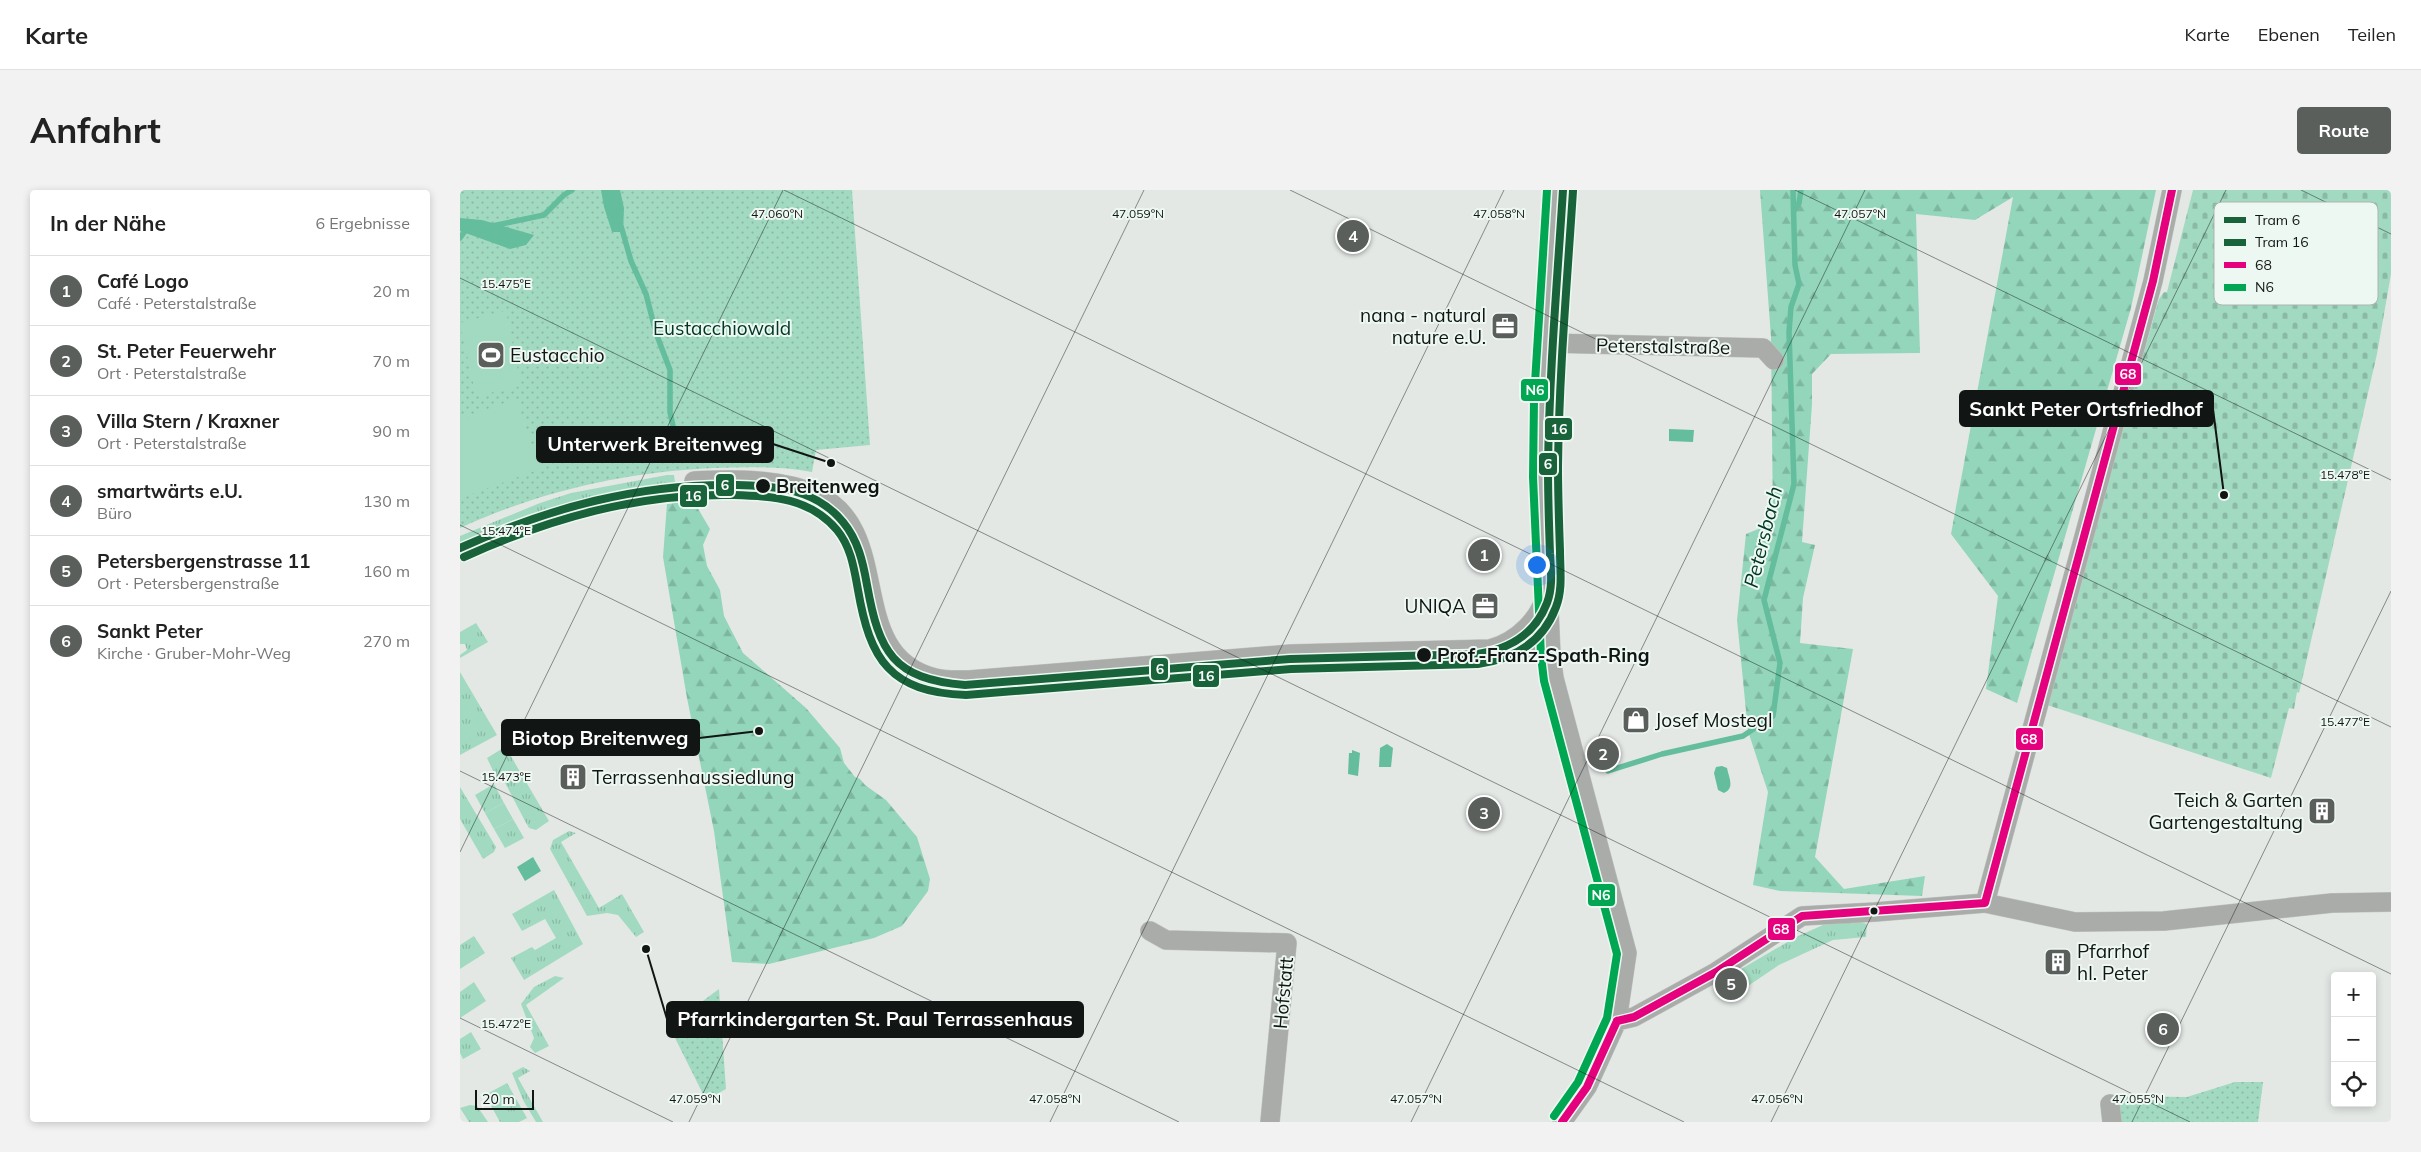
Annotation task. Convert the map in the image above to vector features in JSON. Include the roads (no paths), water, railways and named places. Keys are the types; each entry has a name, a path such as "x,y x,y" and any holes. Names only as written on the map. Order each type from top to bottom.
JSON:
{"street":[{"path":"1557,190 1547,343 1543,477 1551,654 1554,678 1627,953 1617,1021 1587,1086 1562,1122"},
{"path":"1985,903 2151,291 2172,190"},
{"name":"Peterstalstraße","path":"1547,343 1763,348 1774,360"},
{"path":"694,481 742,481 784,485 817,494 831,504 848,519 861,543 878,622 885,639 894,654 906,665 935,678 969,680 1291,654 1478,650 1497,647 1551,654"},
{"path":"1497,647 1514,638 1530,625 1540,611 1547,590"},
{"path":"1617,1021 1634,1017 1716,972 1802,916 1985,903 2075,922 2164,921 2332,904 2391,902"},
{"name":"Hofstatt","path":"1150,931 1166,940 1287,942 1270,1122"}],"waterway":[{"path":"492,226 544,215 564,195 572,190"},
{"name":"Petersbach","path":"1608,771 1662,754 1743,736 1773,716 1780,663 1764,600 1794,484 1789,332 1791,307 1799,284 1795,265 1793,190"},
{"path":"1794,211 1799,203 1801,190"},
{"path":"621,226 631,261 646,294 656,333 670,370 670,412 679,454"},
{"path":"460,238 468,227"}],"tram line":[{"name":"6","path":"460,548 527,521 561,510 630,494 665,488 701,485 781,488 821,502 843,522 853,536 859,552 877,628 884,645 893,658 906,668 921,676 941,682 965,685 1290,659 1478,654 1490,652 1511,644 1536,623 1547,603 1551,585 1548,491 1550,400 1563,190"},
{"name":"16","path":"464,557 562,520 629,503 698,495 763,496 803,505 826,519 837,530 846,543 851,558 869,636 877,653 888,668 902,679 919,687 940,692 966,695 1291,669 1478,664 1504,658 1526,647 1543,630 1556,607 1560,593 1558,488 1560,398 1573,191"}],"place":[{"name":"smartwärts e.U.","path":"1353,236"},
{"name":"nana - natural nature e.U.","path":"1505,326"},
{"name":"Eustacchio","path":"491,355"},
{"name":"Unterwerk Breitenweg","path":"831,463"},
{"name":"Breitenweg","path":"763,486"},
{"name":"Sankt Peter Ortsfriedhof","path":"2224,495"},
{"name":"Café Logo","path":"1484,555"},
{"name":"UNIQA","path":"1485,606"},
{"name":"Prof.-Franz-Spath-Ring","path":"1424,655"},
{"name":"Josef Mostegl","path":"1636,720"},
{"name":"Biotop Breitenweg","path":"759,731"},
{"name":"St. Peter Feuerwehr","path":"1603,754"},
{"name":"Terrassenhaussiedlung","path":"573,777"},
{"name":"Teich & Garten Gartengestaltung","path":"2322,811"},
{"name":"Villa Stern / Kraxner","path":"1484,813"},
{"name":"Pfarrkindergarten St. Paul Terrassenhaus","path":"646,949"},
{"name":"Pfarrhof hl. Peter","path":"2058,962"},
{"name":"Petersbergenstrasse 11","path":"1731,984"},
{"name":"Sankt Peter","path":"2163,1029"}],"park label":[{"name":"Eustacchiowald","path":"722,328"}]}
